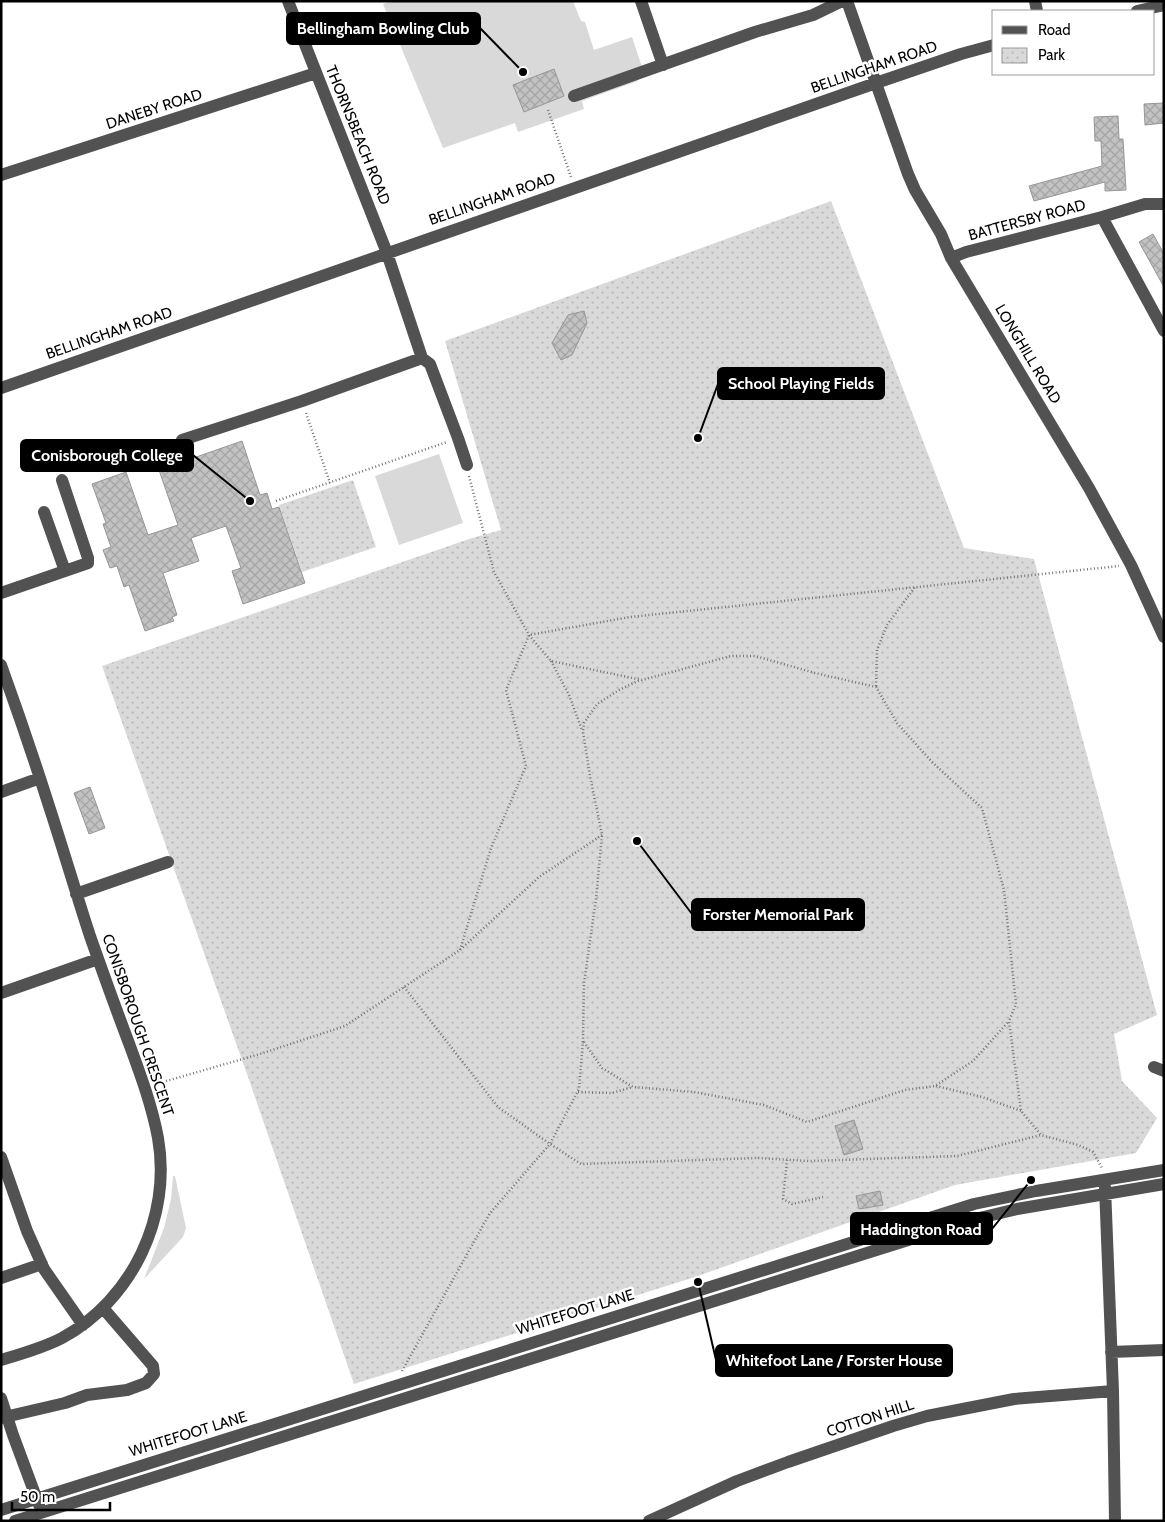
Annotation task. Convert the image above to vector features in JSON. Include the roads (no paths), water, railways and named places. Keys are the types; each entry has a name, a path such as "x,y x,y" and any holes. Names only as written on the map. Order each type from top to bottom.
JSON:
{"street":[{"name":"THORNSBEACH ROAD","path":"288,1 387,253 422,358 430,364 458,438 466,465"},
{"path":"641,1 663,65"},
{"path":"574,96 755,32 813,15 842,1"},
{"name":"LONGHILL ROAD","path":"847,1 908,174 941,234 951,258 1089,488 1131,565 1164,636"},
{"path":"1142,10 1164,5"},
{"name":"BELLINGHAM ROAD","path":"1,388 876,83 960,54 992,46"},
{"name":"DANEBY ROAD","path":"1,175 316,73"},
{"path":"1102,217 1145,204 1164,204"},
{"name":"BATTERSBY ROAD","path":"951,258 966,252 1102,217 1164,331"},
{"path":"182,440 422,358"},
{"path":"1,593 88,563 62,480"},
{"path":"44,512 60,573"},
{"name":"CONISBOROUGH CRESCENT","path":"1,665 40,778 98,959 145,1088 158,1140 159,1184 157,1206 152,1227 136,1265 126,1282 103,1308 83,1325 60,1339 1,1360"},
{"path":"1,792 40,778"},
{"path":"76,894 168,862"},
{"path":"1,993 98,959"},
{"path":"1,1157 27,1231 42,1264 83,1325"},
{"name":"WHITEFOOT LANE","path":"1,1510 974,1204 1105,1179 1164,1170"},
{"path":"1105,1179 1113,1392 1114,1521"},
{"name":"WHITEFOOT LANE","path":"15,1521 975,1219 1017,1209 1164,1184"},
{"path":"1,1278 42,1264"},
{"path":"4,1417 65,1403 87,1395 127,1390 146,1383 154,1374 154,1366 103,1308"},
{"path":"562,1333 567,1347"},
{"path":"1111,1352 1164,1350"},
{"name":"COTTON HILL","path":"649,1521 737,1481 893,1426 928,1416 1014,1399 1062,1394 1113,1392"},
{"path":"1,1398 4,1417 42,1512"}],"place":[{"name":"Bellingham Bowling Club","path":"523,72"},
{"name":"School Playing Fields","path":"698,438"},
{"name":"Conisborough College","path":"250,501"},
{"name":"Forster Memorial Park","path":"637,841"},
{"name":"Haddington Road","path":"1031,1180"},
{"name":"Whitefoot Lane / Forster House","path":"698,1282"}]}
